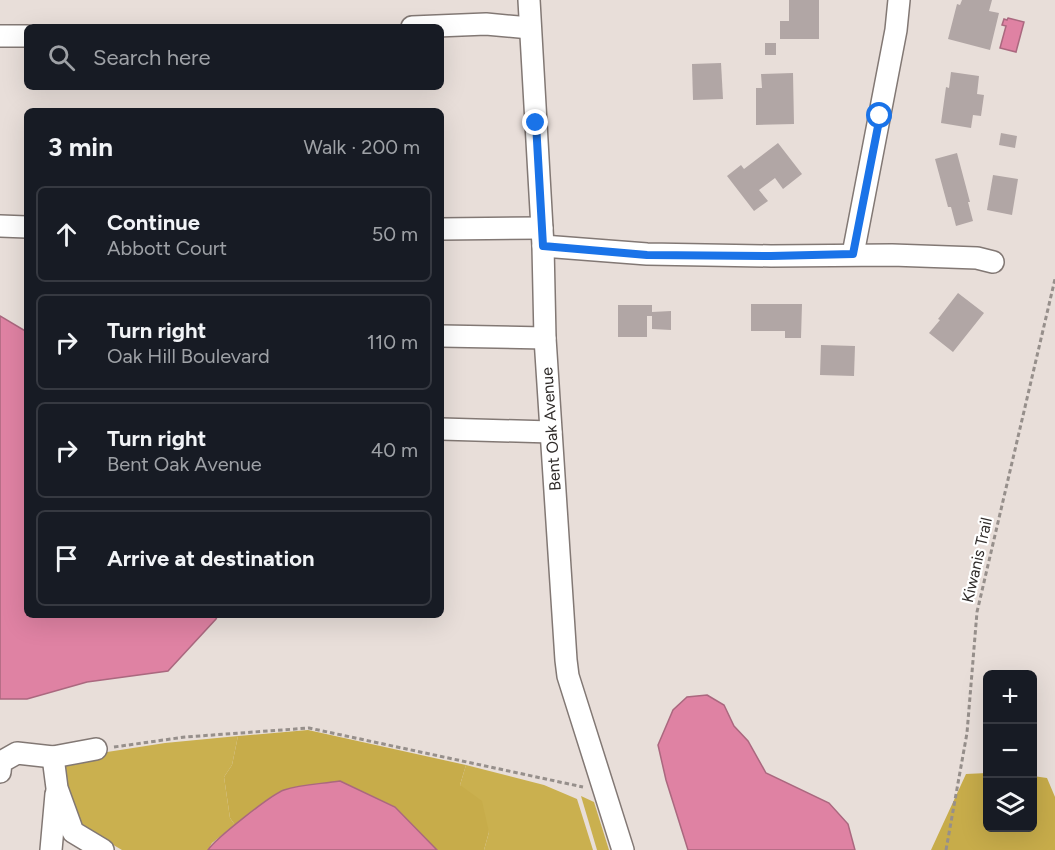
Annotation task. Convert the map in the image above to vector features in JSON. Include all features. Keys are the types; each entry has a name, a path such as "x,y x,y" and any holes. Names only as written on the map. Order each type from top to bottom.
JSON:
{"street":[{"name":"Bent Oak Avenue","path":"529,0 543,237 545,338 568,676 623,850"},
{"path":"853,254 892,52 899,0"},
{"path":"444,26 486,24 530,28"},
{"path":"0,36 24,36"},
{"path":"0,226 24,227"},
{"path":"444,228 543,237 647,255 853,254 977,258 993,262"},
{"path":"444,336 545,338"},
{"path":"444,429 551,432"},
{"path":"0,772 1,762 17,753 52,757 96,749"},
{"path":"52,757 57,788 73,832 103,850"},
{"path":"51,850 57,788"}],"path":[{"name":"Kiwanis Trail","path":"946,850 967,733 977,612 1055,279"},
{"path":"96,749 185,737 309,729 575,785 603,788"}],"shaded area":[{"path":"1004,19 1024,22 1016,52 1000,48 1006,26 1002,25"},
{"path":"0,316 24,330 24,618 216,618 168,671 87,682 27,699 0,699"},
{"path":"707,695 724,705 734,726 748,741 766,773 829,803 848,824 855,850 688,850 666,780 658,745 673,710 687,697"},
{"path":"308,730 466,765 460,785 482,801 489,832 484,850 437,850 283,790 235,825 230,818 224,777 232,765 238,736"},
{"path":"238,736 232,765 224,777 230,818 235,825 212,843 208,850 122,850 81,826 62,772 65,764 75,757 165,743"},
{"path":"466,765 544,785 577,799 593,850 484,850 489,832 460,785"},
{"path":"983,773 983,832 1037,832 1037,777 1047,778 1055,797 1055,850 931,850 966,774"},
{"path":"340,781 395,807 437,850 208,850 232,827 278,793 297,786"},
{"path":"581,796 594,802 609,850 597,850"}],"building":[{"path":"789,0 819,0 819,39 780,39 780,21 789,21"},
{"path":"962,0 992,0 989,11 999,13 990,50 948,39 957,4 960,5"},
{"path":"765,43 776,43 776,55 765,55"},
{"path":"721,63 723,99 693,100 692,64"},
{"path":"951,72 979,76 977,94 984,95 981,116 973,115 971,128 941,123 946,87 949,88"},
{"path":"793,73 794,124 756,125 756,88 762,88 761,74"},
{"path":"1001,133 1017,136 1015,148 999,145"},
{"path":"778,143 802,174 783,189 775,178 759,190 768,201 754,211 727,176 741,165 744,169"},
{"path":"957,153 973,221 956,226 951,207 948,207 935,159"},
{"path":"993,175 1018,179 1012,215 987,210"},
{"path":"958,293 984,313 953,352 929,333"},
{"path":"751,304 802,304 801,338 785,338 785,331 751,331"},
{"path":"618,305 652,305 652,312 671,311 671,330 652,329 652,316 647,316 647,337 618,337"},
{"path":"821,345 855,346 854,376 820,375"}],"route":[{"path":"536,123 543,246 647,255 771,256 853,254 880,116"}]}
